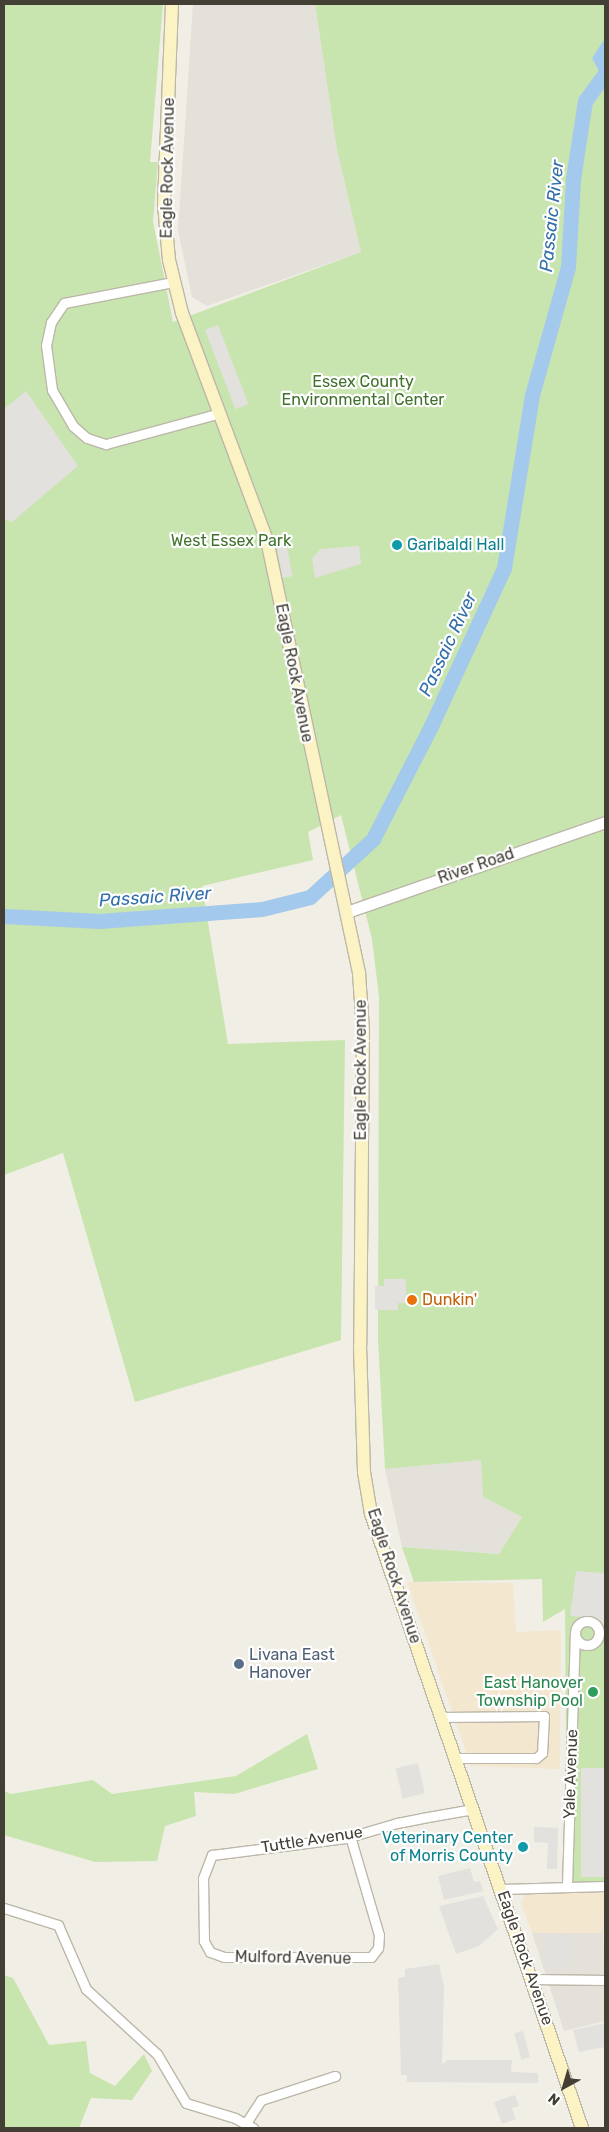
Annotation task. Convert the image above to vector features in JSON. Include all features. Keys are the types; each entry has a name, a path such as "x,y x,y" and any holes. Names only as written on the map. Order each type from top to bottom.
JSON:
{"main road":[{"name":"Eagle Rock Avenue","path":"172,4 164,205 173,282 267,540 328,834 349,918 363,1030 359,1330 364,1472 376,1531 502,1889 582,2128"}],"street":[{"path":"173,282 64,303 51,322 46,345 52,390 73,426 87,438 106,444 220,413"},
{"name":"River Road","path":"349,918 605,822"},
{"name":"Yale Avenue","path":"568,1885 575,1634"},
{"path":"442,1717 544,1716 542,1753 536,1758 456,1758"},
{"name":"Tuttle Avenue","path":"210,1952 204,1941 202,1878 209,1858 350,1836 473,1808"},
{"name":"Mulford Avenue","path":"210,1952 224,1957 356,1958 376,1953 379,1935 350,1836"},
{"path":"502,1889 568,1885 605,1886"},
{"path":"4,1908 58,1924 86,1989 157,2054 181,2099 195,2109 249,2125 260,2100 335,2076"},
{"path":"532,1979 605,1980"}],"shaded area":[{"path":"193,4 315,4 337,150 361,252 207,306 192,297 178,231"},
{"path":"218,325 248,404 235,409 205,330"},
{"path":"26,391 78,466 12,522 4,519 4,409"},
{"path":"285,535 292,576 282,578 275,537"},
{"path":"359,546 361,564 315,578 312,558 321,549"},
{"path":"384,1279 406,1279 406,1303 398,1303 398,1310 375,1310 375,1286 384,1286"},
{"path":"481,1460 483,1497 522,1517 499,1554 402,1547 385,1469"},
{"path":"576,1571 605,1573 605,1630 590,1618 570,1616"},
{"path":"407,1582 513,1583 516,1632 561,1630 560,1769 471,1766"},
{"path":"418,1763 425,1793 403,1798 396,1768"},
{"path":"581,1768 605,1768 605,1877 581,1877"},
{"path":"534,1827 558,1828 557,1869 547,1869 548,1843 534,1842"},
{"path":"470,1868 474,1882 480,1881 483,1891 444,1900 438,1876"},
{"path":"526,1892 605,1893 603,1933 532,1933 521,1903"},
{"path":"483,1896 498,1929 479,1946 456,1954 439,1906"},
{"path":"603,1920 605,2021 564,2031 532,1933 602,1933"},
{"path":"545,1935 568,1936 567,1969 544,1968"},
{"path":"439,1964 444,1987 442,2065 447,2060 512,2060 511,2072 538,2073 538,2083 407,2082 407,2075 401,2075 398,1978 405,1977 405,1969"},
{"path":"605,2023 605,2047 579,2052 573,2030"},
{"path":"523,2031 530,2057 521,2059 514,2033"},
{"path":"515,2095 519,2106 512,2108 516,2119 502,2124 494,2102"}],"green space":[{"path":"4,4 163,4 150,162 158,162 153,221 173,322 361,252 337,150 315,4 605,4 605,38 592,58 605,83 605,1888 567,1885 565,1609 543,1622 542,1579 414,1582 402,1547 499,1554 522,1517 483,1497 481,1460 385,1469 378,1340 379,997 372,939 341,815 308,832 313,860 202,886 228,1044 345,1040 341,1340 135,1402 63,1153 4,1175"},
{"path":"307,1734 318,1769 234,1794 194,1792 196,1816 165,1826 157,1861 95,1862 4,1835 4,1791 11,1794 93,1780 112,1794 236,1776"},
{"path":"4,1975 13,1978 49,2045 86,2041 90,2073 115,2086 144,2054 152,2071 132,2100 91,2098 79,2128 4,2128"}],"water":[{"path":"605,38 605,83 592,58"}],"waterway":[{"name":"Passaic River","path":"4,916 99,921 262,909 310,897 373,839 431,726 504,568 532,395 568,267 573,179 585,101 605,73"}],"place":[{"name":"Garibaldi Hall","path":"397,545"},
{"name":"Dunkin'","path":"412,1300"},
{"name":"Livana East Hanover","path":"239,1664"},
{"name":"East Hanover Township Pool","path":"593,1692"},
{"name":"Veterinary Center of Morris County","path":"523,1847"}],"park label":[{"name":"Essex County Environmental Center","path":"363,391"},
{"name":"West Essex Park","path":"231,541"}]}
